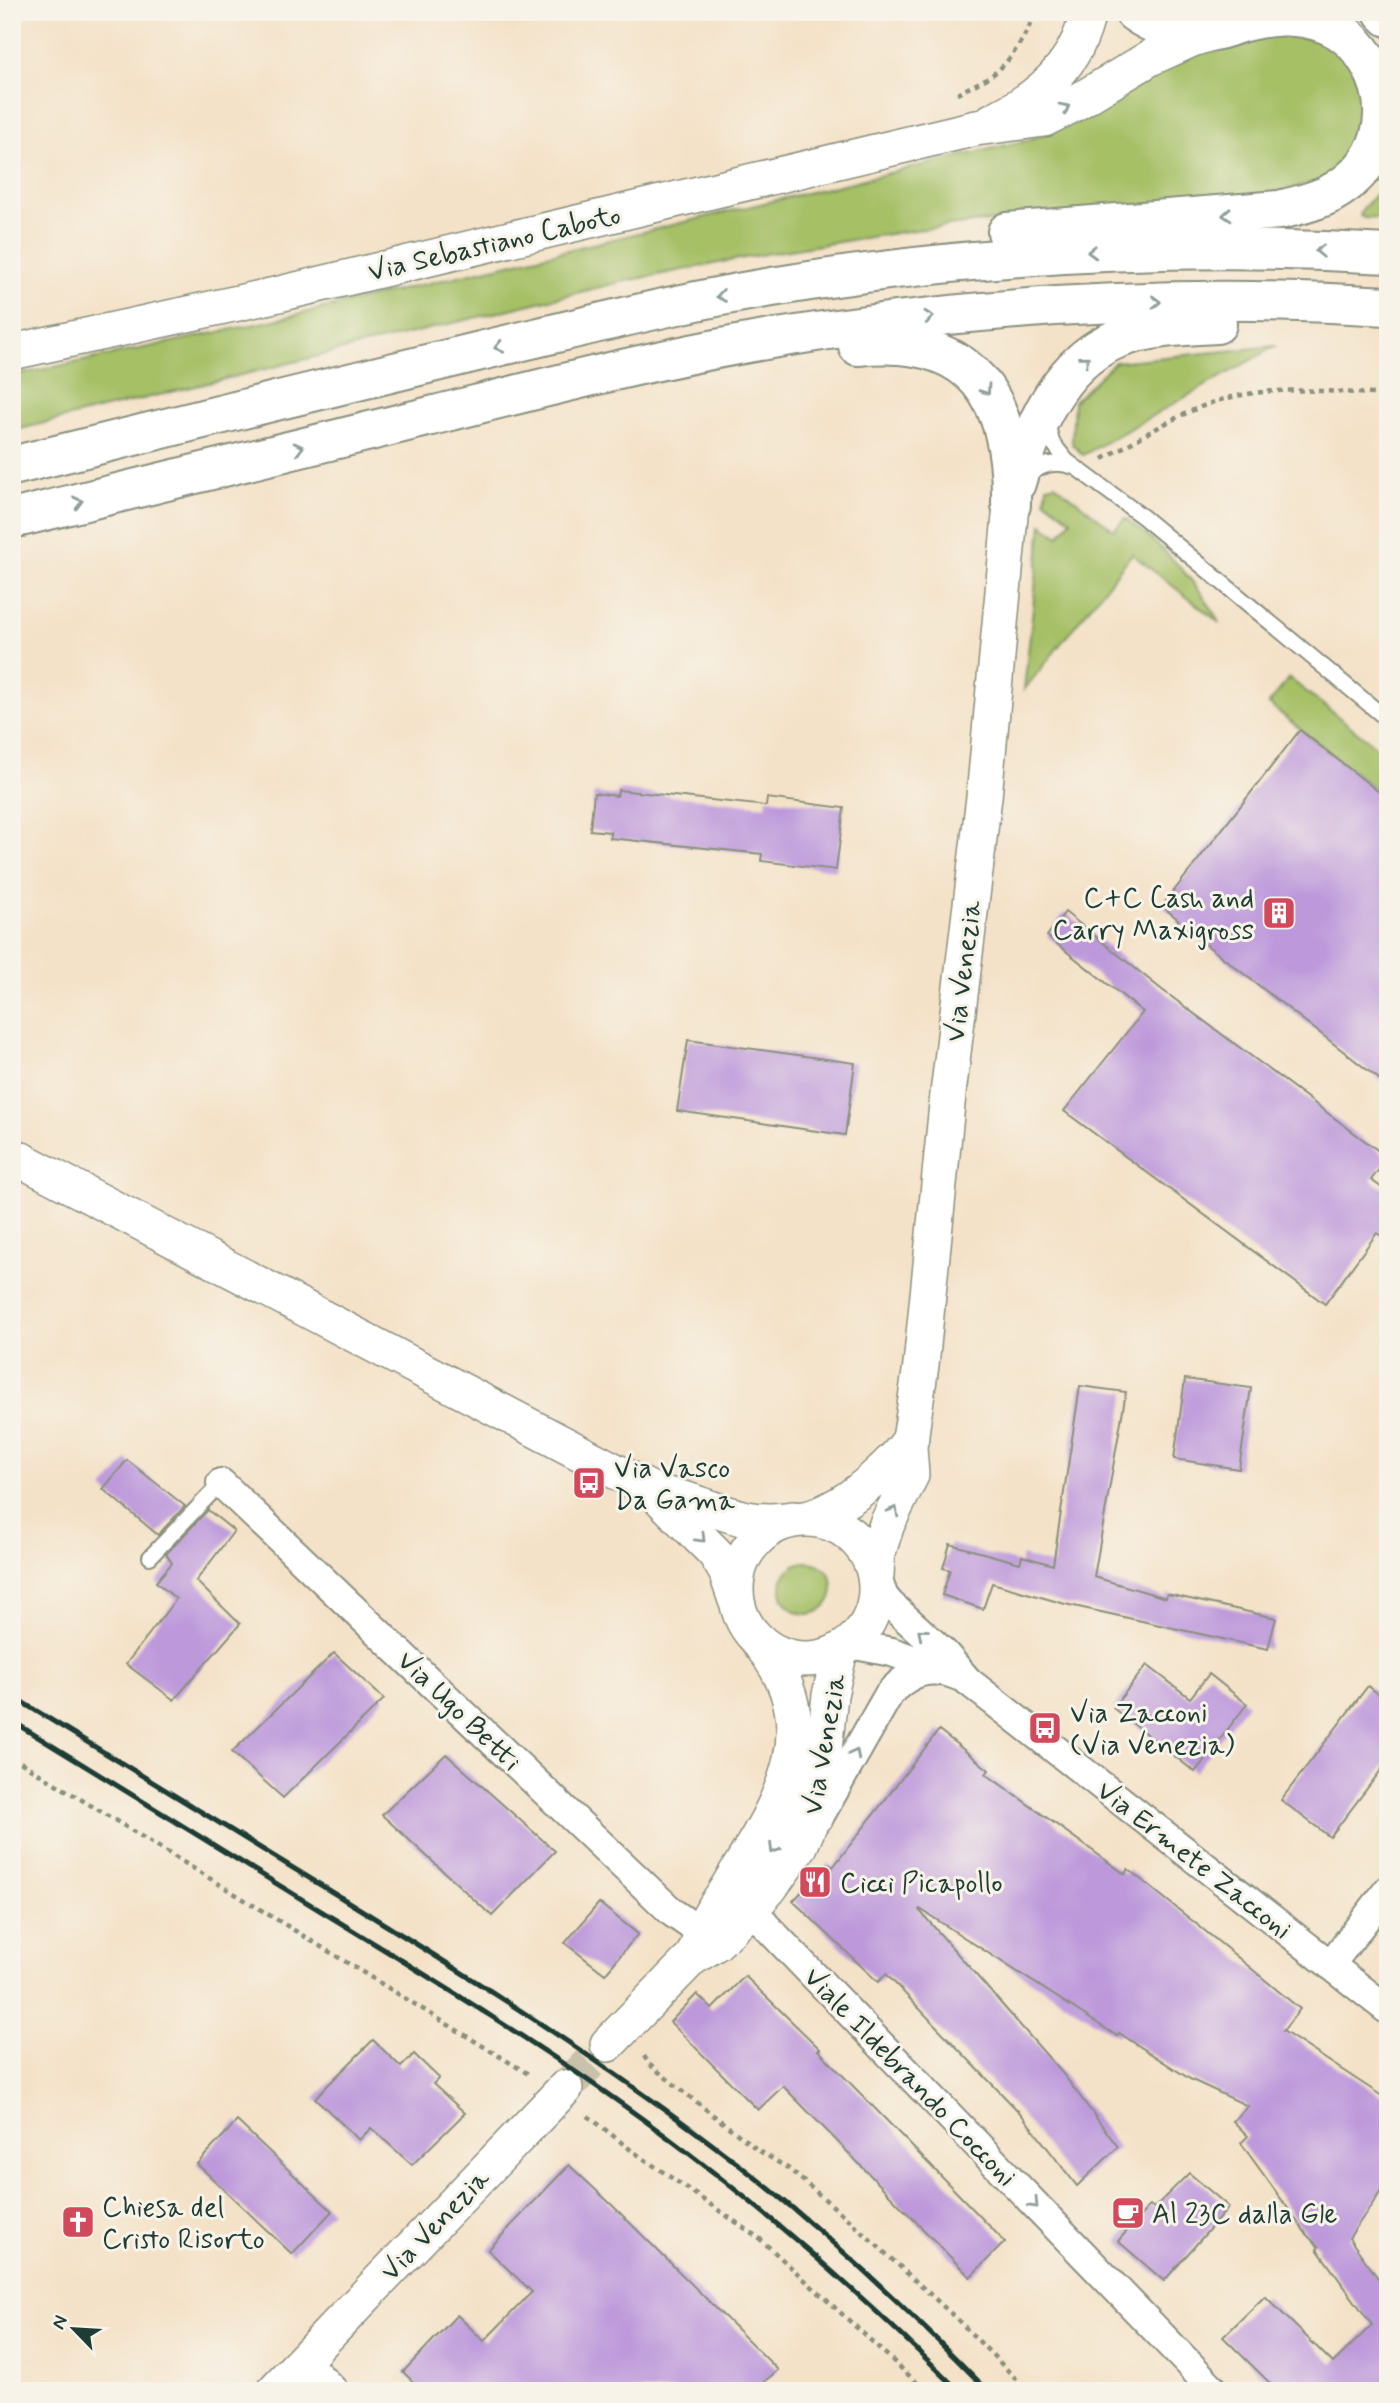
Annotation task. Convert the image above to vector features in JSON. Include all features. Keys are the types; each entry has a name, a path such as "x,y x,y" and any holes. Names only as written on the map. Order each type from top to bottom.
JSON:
{"main road":[{"path":"770,287 891,251 940,241 1063,226 1279,210 1306,204 1329,194 1349,180 1365,165 1375,149 1382,130 1384,109 1381,90 1375,73 1354,43 1340,31 1310,19 1274,15 1188,33 1156,25 1135,12"},
{"path":"1383,12 1388,17"},
{"path":"12,466 594,324 770,287 923,266 1077,253 1229,249 1388,254"},
{"path":"12,519 544,388 768,339 920,318 1061,306 1153,302 1281,302 1388,306"},
{"path":"1012,505 1030,439 1057,390 1077,366 1120,338 1183,326 1237,323 1388,326"},
{"path":"544,388 659,378 855,346 907,345 921,348 958,363 977,377 988,390 997,406 1008,446 1012,505"}],"street":[{"name":"Via Sebastiano Caboto","path":"976,128 1016,107 1056,76 1076,47 1088,12"},
{"name":"Via Sebastiano Caboto","path":"12,352 275,295 976,128 1044,119 1150,58 1238,22"},
{"name":"Via Venezia","path":"748,1625 771,1649 798,1659 812,1659 845,1647 863,1632 877,1591 880,1544 911,1475 909,1447 921,1365 961,971 984,797 1012,505"},
{"path":"12,1155 653,1491 740,1519 763,1522 801,1518 842,1527 856,1538 872,1562 876,1576"},
{"name":"Via Venezia","path":"608,2044 697,1945 785,1785 794,1746 793,1717 781,1675 748,1625 736,1593 742,1560 762,1533 777,1524 840,1506 860,1492 899,1456 911,1437"},
{"name":"Via Ugo Betti","path":"221,1483 673,1913 697,1945"},
{"path":"653,1491 715,1553 726,1571 748,1625"},
{"name":"Via Ermete Zacconi","path":"876,1576 884,1597 890,1604 939,1648 969,1682"},
{"name":"Via Venezia","path":"697,1945 716,1943 754,1906 794,1855 808,1827 818,1798 830,1695 845,1647"},
{"name":"Via Ermete Zacconi","path":"845,1647 891,1652 969,1682 1388,2010"},
{"path":"794,1855 823,1811 889,1694 912,1676 925,1671 940,1671"},
{"path":"754,1906 753,1894 757,1876 787,1828 806,1773 808,1753 793,1717"},
{"path":"1330,1965 1388,1889"},
{"name":"Viale Ildebrando Cocconi","path":"754,1906 766,1926 1215,2391"},
{"name":"Via Venezia","path":"274,2391 574,2100"},
{"path":"303,2360 334,2391"}],"lane":[{"path":"1057,390 1048,408 1048,429 1059,452 1075,468 1143,517 1388,720"},
{"path":"1012,505 1019,489 1036,469 1060,463 1075,468"},
{"path":"150,1557 221,1483"}],"path":[{"path":"956,94 995,72 1010,58 1036,12"},
{"path":"1075,468 1100,460 1182,415 1240,395 1287,390 1388,395"},
{"path":"12,1757 532,2077"},
{"path":"643,2050 649,2064 758,2150 789,2169 847,2218 957,2319 1028,2391"},
{"path":"574,2100 631,2150 759,2238 926,2391"}],"green space":[{"path":"1279,32 1329,43 1355,69 1367,119 1351,158 1319,182 1265,194 972,223 770,253 621,282 12,431 12,376 266,322 1024,141 1045,134 1144,78 1196,54 1232,47"},
{"path":"1388,180 1388,219 1360,216 1361,211"},
{"path":"1276,346 1083,455 1072,444 1074,401 1115,362"},
{"path":"1055,484 1114,530 1125,518 1139,529 1166,552 1190,579 1220,623 1132,554 1024,690 1042,524 1059,536 1071,520 1045,500 1047,486"},
{"path":"1289,678 1388,756 1388,799 1269,704"},
{"path":"807,1562 826,1569 833,1588 826,1607 807,1614 788,1607 781,1588 788,1569"}],"building":[{"name":"C+C Cash and Carry Maxigross","path":"1300,730 1388,799 1388,1086 1177,922 1179,920 1162,906"},
{"path":"618,790 766,806 767,798 844,808 836,870 761,861 762,854 610,838 610,832 590,830 594,793 617,796"},
{"path":"1065,912 1161,989 1388,1158 1371,1180 1388,1192 1388,1240 1377,1233 1325,1304 1064,1111 1143,1012 1047,936"},
{"path":"688,1040 855,1063 845,1135 677,1111"},
{"path":"1185,1379 1251,1388 1239,1469 1174,1459"},
{"path":"1080,1386 1126,1392 1094,1577 1166,1598 1167,1594 1276,1618 1268,1649 1065,1604 992,1583 983,1609 942,1595 950,1570 943,1568 950,1544 1020,1563 1022,1556 1053,1565"},
{"path":"127,1460 185,1506 158,1535 103,1489"},
{"path":"208,1510 234,1531 196,1581 240,1624 174,1700 126,1664 176,1599 156,1582 172,1563 166,1554"},
{"path":"334,1653 384,1699 283,1798 232,1752"},
{"path":"1147,1665 1190,1698 1209,1674 1247,1704 1195,1772 1113,1708"},
{"path":"1368,1686 1388,1701 1388,1761 1330,1837 1281,1800"},
{"path":"939,1730 989,1770 986,1774 1125,1874 1128,1869 1235,1955 1300,2009 1283,2031 1388,2100 1388,2181 1349,2238 1388,2292 1388,2391 1278,2391 1223,2337 1265,2296 1333,2363 1372,2325 1317,2249 1319,2247 1307,2235 1241,2143 1248,2136 1233,2121 1248,2106 1190,2079 1119,2033 1117,2036 920,1909 1063,2074 1118,2147 1077,2186 1021,2114 886,1974 878,1982 793,1901 828,1864 833,1867"},
{"path":"446,1754 555,1851 492,1916 382,1815"},
{"path":"599,1903 638,1934 605,1974 565,1943"},
{"path":"745,1976 820,2049 818,2050 1005,2242 970,2277 783,2086 758,2110 670,2022 697,1994 712,2009"},
{"path":"373,2040 401,2067 414,2054 439,2078 433,2084 465,2113 412,2165 371,2128 359,2140 315,2098"},
{"path":"237,2121 332,2211 292,2254 197,2164"},
{"path":"569,2165 778,2370 753,2391 423,2391 403,2372 457,2315 484,2341 532,2292 488,2250"},
{"path":"1189,2173 1229,2207 1164,2281 1118,2241 1150,2205 1154,2208"}],"tunnel":[{"path":"565,2088 608,2044"}],"railway":[{"path":"12,1696 439,1959 641,2092 804,2217 898,2302 988,2391"},
{"path":"12,1721 450,1990 618,2101 776,2223 851,2288 959,2391"}],"place":[{"name":"C+C Cash and Carry Maxigross","path":"1279,913"},
{"name":"Via Vasco Da Gama","path":"589,1483"},
{"name":"Via Zacconi (Via Venezia)","path":"1045,1728"},
{"name":"Cicci Picapollo","path":"815,1882"},
{"name":"Al 23C dalla Gle","path":"1128,2213"},
{"name":"Chiesa del Cristo Risorto","path":"78,2222"}]}
